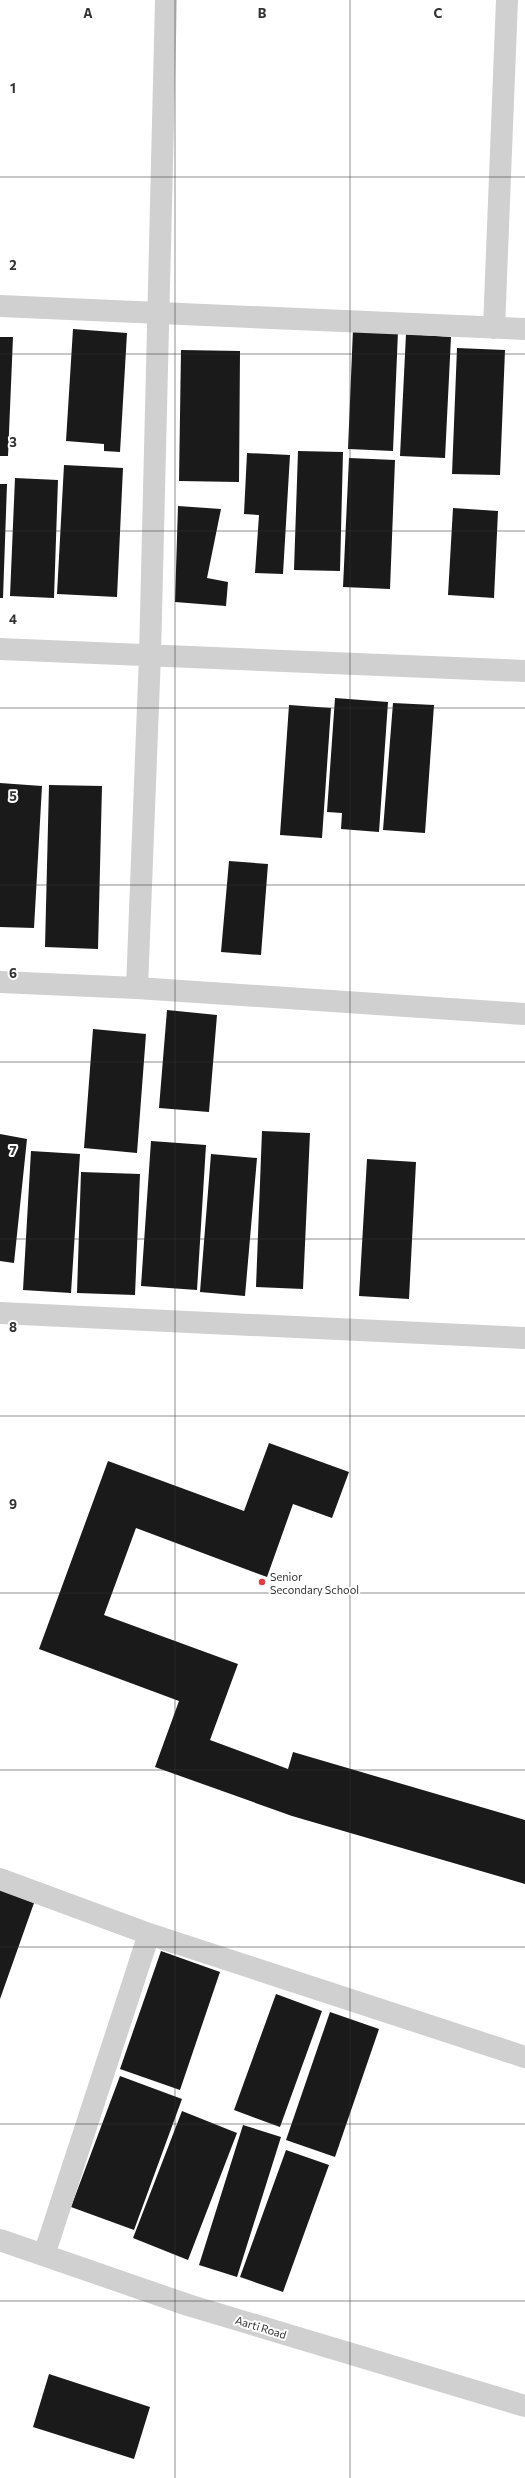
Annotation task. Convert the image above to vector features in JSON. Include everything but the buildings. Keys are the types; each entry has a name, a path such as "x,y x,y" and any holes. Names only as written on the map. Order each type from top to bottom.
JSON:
{"street":[{"path":"137,988 150,655 166,0"},
{"path":"494,328 507,0"},
{"path":"0,306 525,329"},
{"path":"0,649 525,671"},
{"path":"0,982 137,988 525,1014"},
{"path":"0,1313 525,1338"},
{"path":"0,1879 149,1934 525,2057"},
{"path":"44,2255 149,1934"},
{"name":"Aarti Road","path":"0,2240 188,2305 525,2406"}],"place":[{"name":"Senior Secondary School","path":"262,1582"}]}
